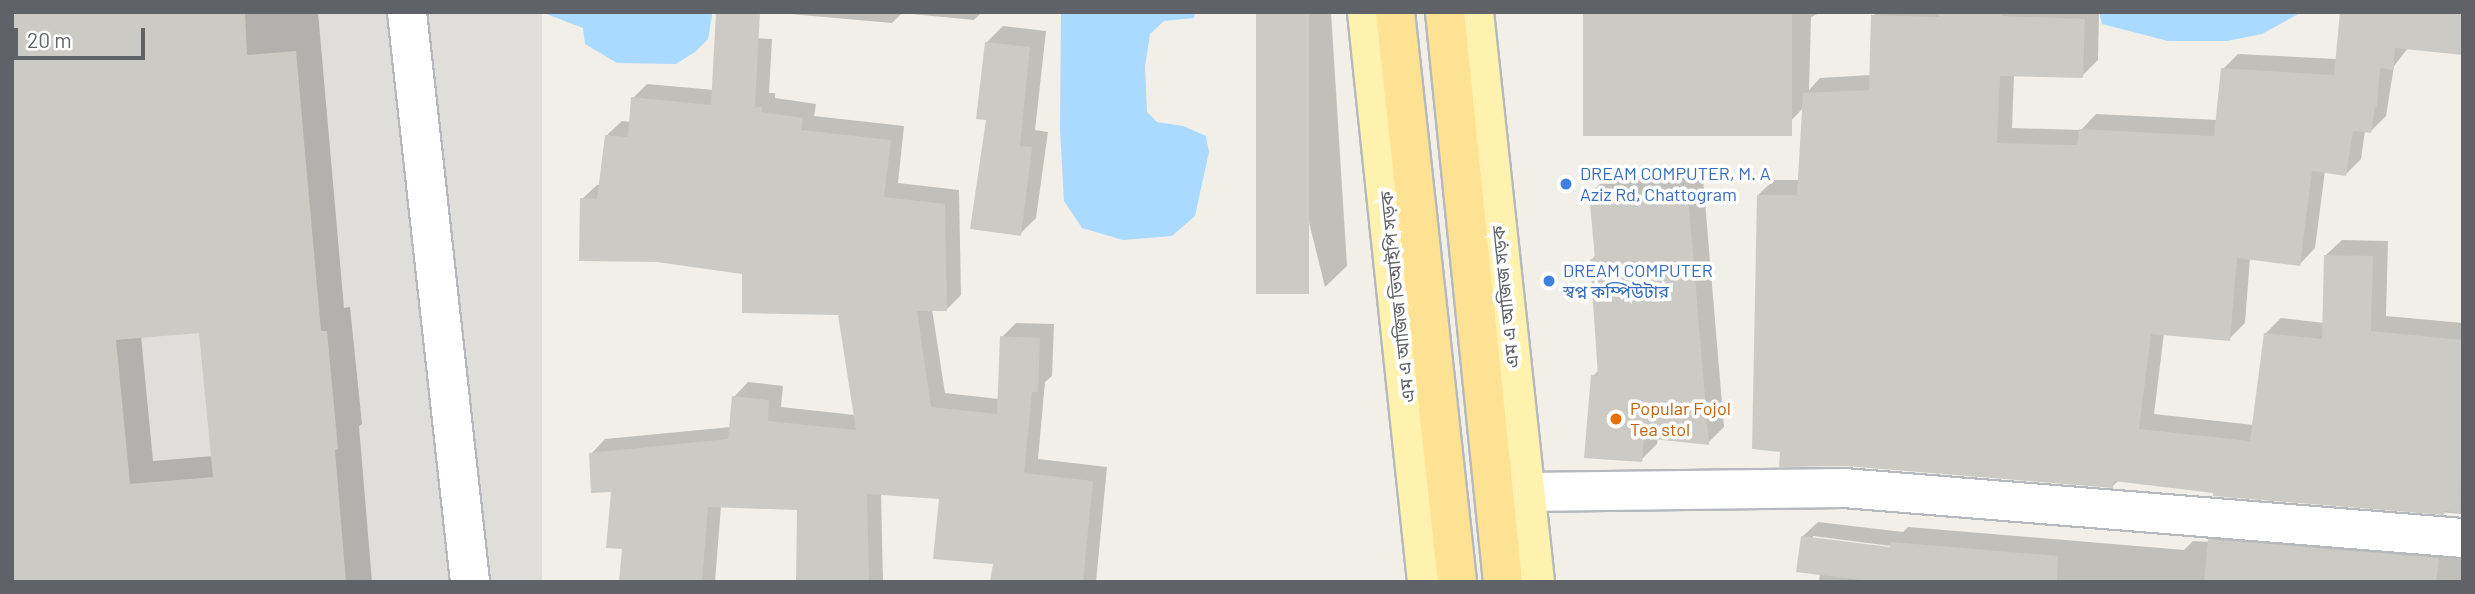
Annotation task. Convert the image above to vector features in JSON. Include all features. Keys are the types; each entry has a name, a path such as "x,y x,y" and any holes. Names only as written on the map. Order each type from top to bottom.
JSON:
{"highway":[{"path":"1395,12 1457,582"},
{"path":"1445,12 1503,582"}],"main road":[{"name":"এম এ আজিজ ভিআইপি সড়ক","path":"1367,12 1427,582"},
{"name":"এম এ আজিজ সড়ক","path":"1474,12 1535,582"}],"street":[{"path":"407,12 470,582"},
{"path":"1525,492 1844,488 2463,538"}],"shaded area":[{"path":"12,12 542,12 542,582 12,582"}],"water":[{"path":"541,12 712,12 712,15 708,39 695,52 676,64 617,63 585,44 583,28"},
{"path":"1061,12 1195,12 1194,18 1164,21 1150,34 1145,66 1147,112 1157,122 1183,126 1206,136 1209,152 1195,216 1172,236 1123,240 1082,228 1064,201 1060,130"},
{"path":"2099,12 2302,12 2262,34 2227,41 2168,41 2102,24"}],"building":[{"path":"12,12 245,12 247,55 296,51 321,331 327,331 346,582 12,582","holes":["199,333 213,477 130,484 116,340"]},
{"path":"716,12 760,12 755,107 762,107 762,112 803,118 801,130 891,140 884,197 945,204 947,311 917,311 931,407 997,414 1000,336 1040,338 1038,392 1032,392 1024,473 1093,481 1083,582 990,582 993,564 933,559 939,499 867,494 869,582 796,582 797,510 708,507 702,582 619,582 622,549 606,548 611,492 591,493 589,453 728,439 732,396 769,400 768,421 856,430 838,315 742,313 742,274 657,262 579,261 580,198 597,199 605,135 628,137 631,97 711,105"},
{"path":"1256,12 1309,12 1309,294 1256,294"},
{"path":"1583,12 1792,12 1792,136 1583,136"},
{"path":"1939,12 2003,12 2002,16 2085,19 2083,78 2000,76 1997,143 2077,145 2079,129 2214,136 2221,68 2334,75 2340,12 2463,12 2463,55 2395,48 2393,70 2380,68 2377,107 2371,133 2353,131 2346,176 2312,171 2300,266 2237,258 2230,341 2151,334 2139,429 2250,441 2264,333 2322,339 2324,255 2373,256 2371,331 2463,340 2460,513 2444,511 2444,515 2213,496 2213,493 2114,481 2113,488 1846,466 1779,467 1780,452 1752,449 1757,195 1797,195 1803,93 1869,90 1871,15 1939,17"},
{"path":"985,42 1030,47 1020,146 1032,147 1021,236 970,229 986,120 976,119"},
{"path":"1589,193 1688,194 1709,445 1644,438 1642,462 1584,458 1591,375 1598,376 1590,259 1595,259"},
{"path":"1801,536 1890,547 1891,542 2058,556 2057,582 1877,582 1796,572"},
{"path":"2208,539 2439,558 2436,582 2204,582"}],"place":[{"name":"DREAM COMPUTER, M. A Aziz Rd, Chattogram","path":"1566,184"},
{"name":"DREAM COMPUTER স্বপ্ন কম্পিউটার","path":"1549,281"},
{"name":"Popular Fojol Tea stol","path":"1616,419"}]}
